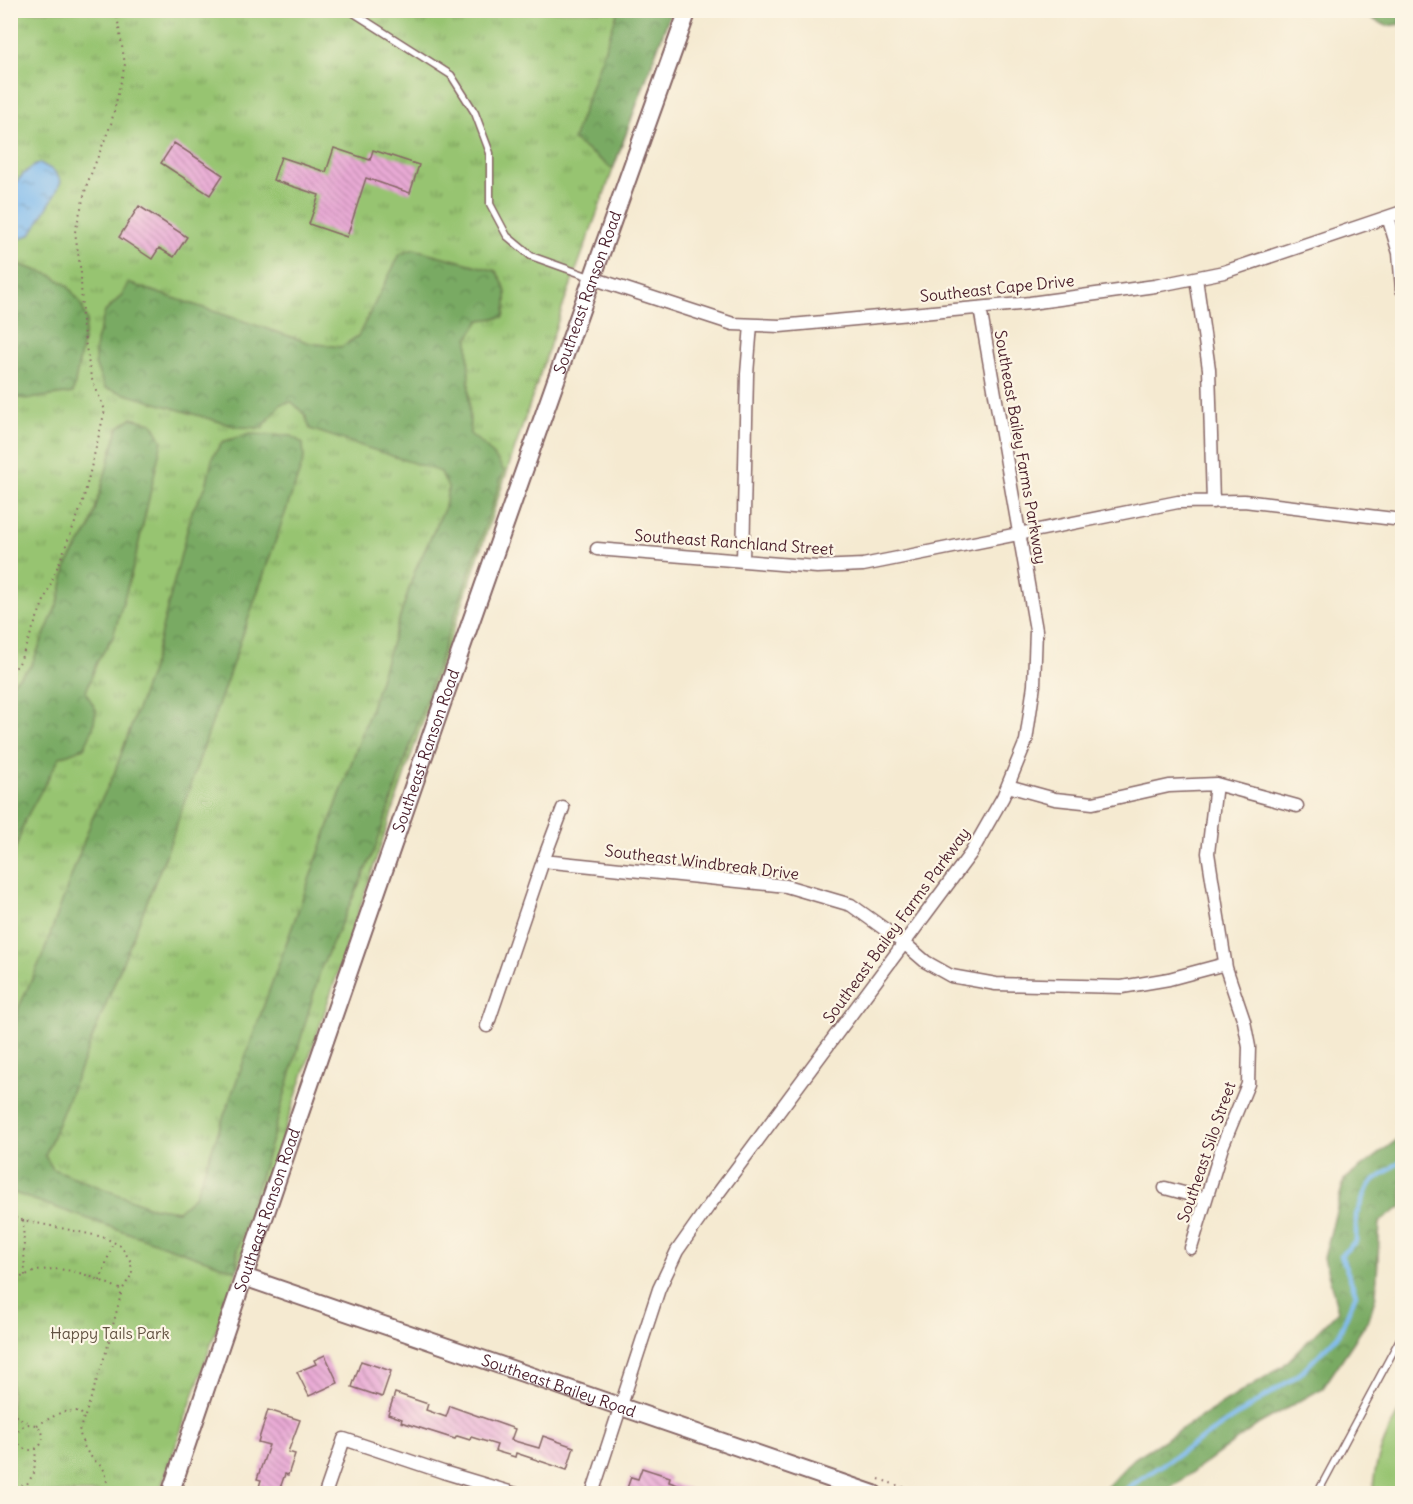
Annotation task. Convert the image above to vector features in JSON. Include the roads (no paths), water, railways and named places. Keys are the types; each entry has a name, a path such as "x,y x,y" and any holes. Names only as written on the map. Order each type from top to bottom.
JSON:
{"street":[{"name":"Southeast Ranson Road","path":"170,1494 286,1151 688,10"},
{"name":"Southeast Cape Drive","path":"592,278 733,324 780,326 980,308 1132,289 1196,278 1224,272 1402,212"},
{"path":"1388,217 1398,253 1402,290"},
{"path":"1196,278 1209,369 1213,501"},
{"name":"Southeast Bailey Farms Parkway","path":"592,1494 659,1289 677,1251 971,853 1008,786 1026,741 1034,685 1036,630 980,308"},
{"path":"743,561 747,374 751,325"},
{"name":"Southeast Ranchland Street","path":"597,549 817,567 863,565 1178,502 1244,501 1402,520"},
{"path":"1008,786 1055,799 1093,803 1169,786 1216,784 1297,806"},
{"name":"Southeast Silo Street","path":"1191,1248 1222,1147 1248,1084 1250,1047 1225,964 1208,853 1216,784"},
{"path":"487,1026 563,808"},
{"name":"Southeast Windbreak Drive","path":"543,861 786,886 851,905 904,943 926,962 951,976 996,984 1122,987 1169,979 1225,964"},
{"path":"1165,1188 1206,1199"},
{"name":"Southeast Bailey Road","path":"244,1276 874,1494"},
{"path":"325,1494 344,1439 516,1494"}],"lane":[{"path":"348,10 451,75 475,113 490,153 490,204 507,236 531,256 592,278"},
{"path":"1317,1494 1402,1335"}],"water":[{"path":"40,163 54,171 61,181 31,234 20,239 11,235 12,193 21,176"}],"waterway":[{"path":"1122,1494 1130,1486 1301,1373 1339,1334 1356,1294 1341,1255 1356,1241 1356,1215 1369,1185 1402,1160"}],"park label":[{"name":"Happy Tails Park","path":"110,1333"}]}
